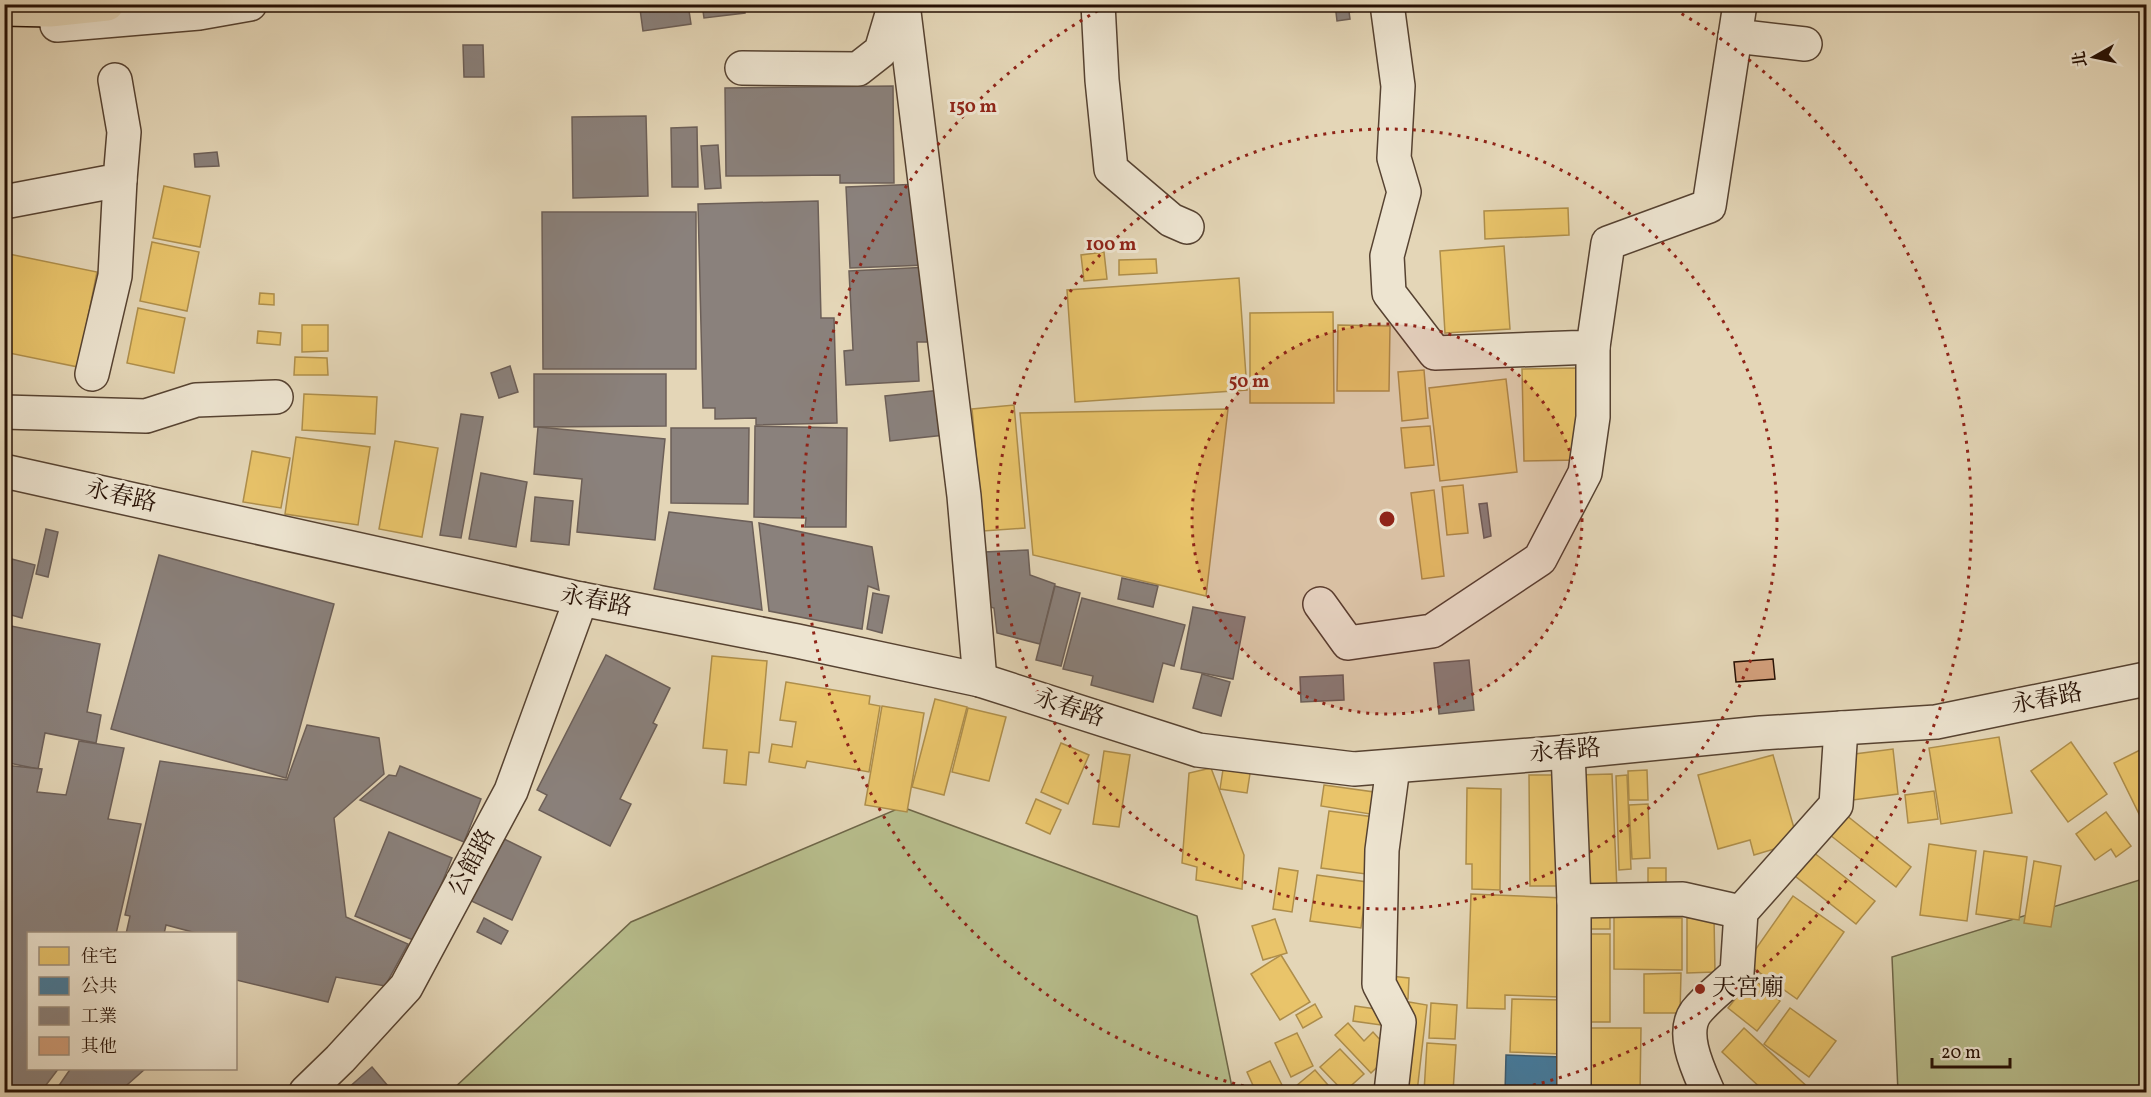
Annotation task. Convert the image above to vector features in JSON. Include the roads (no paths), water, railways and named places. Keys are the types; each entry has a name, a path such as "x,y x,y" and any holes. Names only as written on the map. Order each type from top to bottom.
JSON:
{"main road":[{"path":"4,9 50,10 107,4"}],"street":[{"path":"4,24 49,25 199,14 250,4"},
{"path":"742,68 858,69 881,51 895,4"},
{"path":"903,4 963,496 980,680"},
{"path":"1098,4 1102,80 1111,170 1171,220 1187,227"},
{"path":"1387,4 1398,86 1394,158 1404,192 1388,256 1389,293 1435,353 1593,347"},
{"path":"1320,604 1348,643 1432,632 1540,559 1585,473 1593,417 1593,347 1608,243 1709,206 1738,20 1805,44"},
{"path":"92,374 116,276 117,208 124,132 115,80"},
{"path":"4,202 120,180"},
{"path":"4,412 146,416 196,400 276,397"},
{"name":"永春路","path":"4,471 581,599 798,641 980,680 1198,750 1354,770 1761,733 1936,722 2146,679"},
{"name":"公館路","path":"306,1092 340,1059 406,987 511,791 581,599"},
{"path":"1708,1092 1694,1059 1689,1037 1695,1014 1737,973 1741,912 1836,805 1841,728"},
{"path":"1568,752 1574,901 1574,1092"},
{"path":"1391,1092 1399,1022 1379,984 1382,850 1393,767"},
{"path":"1574,901 1683,899 1741,912"}],"place":[{"name":"天宮廟","path":"1700,989"}]}
